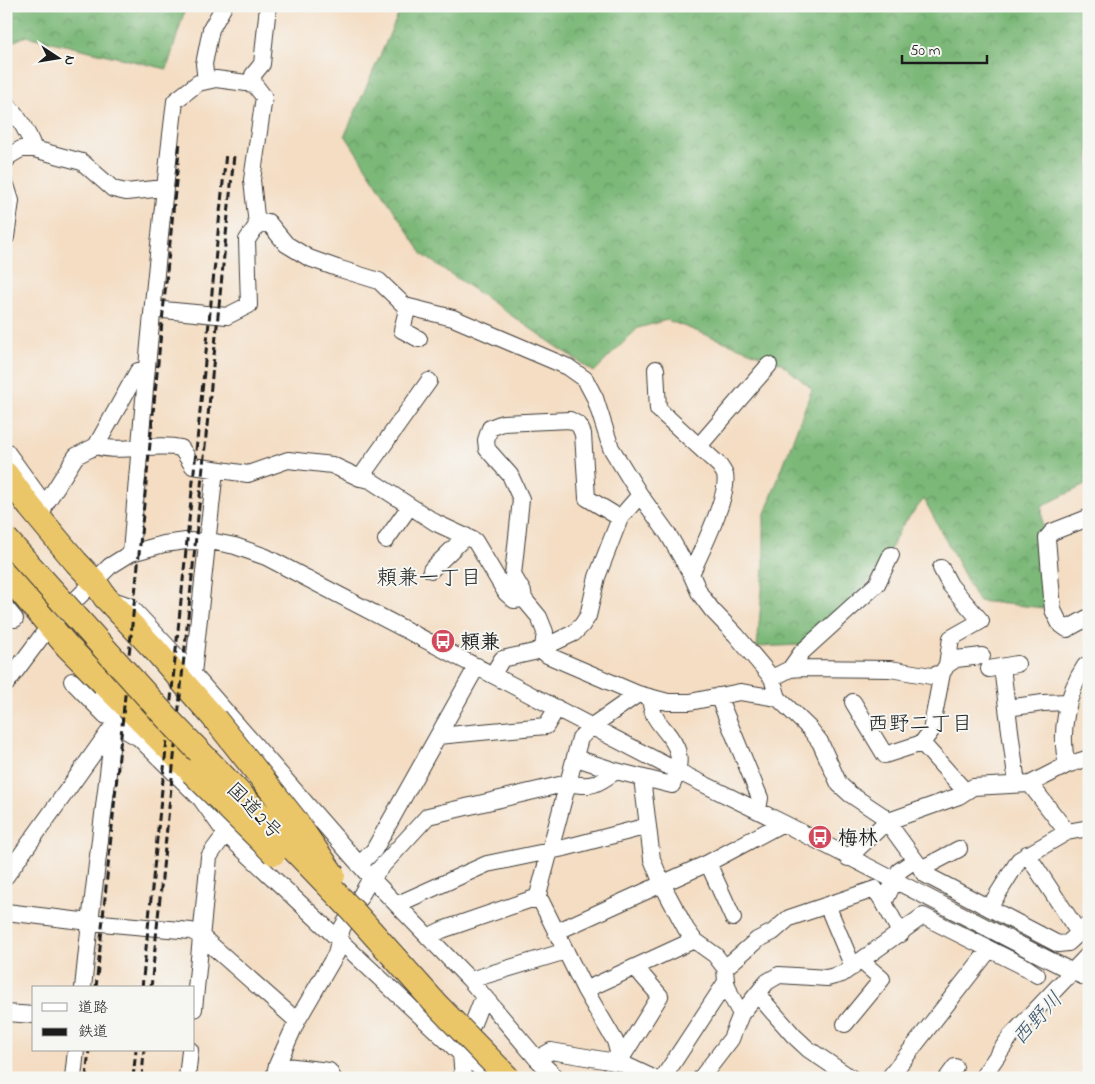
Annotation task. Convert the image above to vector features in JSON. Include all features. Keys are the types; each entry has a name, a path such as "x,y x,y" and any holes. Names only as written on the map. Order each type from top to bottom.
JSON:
{"highway":[{"path":"6,474 43,512 76,562 215,718 295,820 337,882 352,910"},
{"name":"国道2号","path":"6,539 167,718 352,910 436,1004 508,1078"},
{"path":"10,595 31,605 67,646 192,772 343,919 436,1004"}],"street":[{"path":"206,81 204,64 211,29 224,6"},
{"path":"153,309 226,316 249,305 247,240 257,225 252,180 264,97 254,84 253,75 262,64 268,6"},
{"path":"131,552 139,447 164,188 175,101 198,83 206,81 216,79 254,84"},
{"path":"6,103 15,113 31,140 34,149"},
{"path":"6,161 9,156 21,149 34,149 82,162 113,189 126,192 164,188"},
{"path":"6,185 11,201 6,237"},
{"path":"257,225 268,222 286,244 309,258 379,281 405,306 453,318 568,367 585,379 595,398 611,448 640,495 668,534 700,594 772,678 778,698 810,729 820,742 839,784 850,794 883,816 926,875 1058,944 1068,943 1084,929 1027,854"},
{"path":"405,306 406,314 402,330 419,339"},
{"path":"699,446 769,365"},
{"path":"656,368 658,409 719,465 724,474 725,481 722,498 691,574"},
{"path":"6,451 43,512 76,456 96,446 138,371 147,369"},
{"path":"360,478 429,381"},
{"path":"620,518 587,498 583,434 579,425 570,420 503,423 490,428 486,440 487,449 510,475 521,499 513,575 523,592 524,599 539,618 545,632 543,648 547,655 644,696 668,702 690,702 740,692 778,698"},
{"path":"96,446 109,450 168,445 181,448 193,466 248,474 288,460 332,465 350,475 370,480 436,523 476,540 506,593 514,600 524,599"},
{"path":"193,674 215,470"},
{"path":"493,674 502,659 534,652 574,633 588,616 597,577 620,518 640,495"},
{"path":"386,540 410,506"},
{"path":"1088,518 1052,532 1047,538 1053,610 1060,624 1067,629 1089,617"},
{"path":"431,570 466,536"},
{"path":"6,684 50,625 100,589 110,566 131,552 186,540 207,541 235,546 266,557 679,772 758,810 895,882 1089,979"},
{"path":"790,669 802,652 877,584 890,555"},
{"path":"853,702 885,755 922,742 931,731 950,638 981,621 950,585 941,568"},
{"path":"100,589 130,606 193,674 359,865 470,980 537,1059 557,1078"},
{"path":"772,678 790,669 890,669 931,676 945,669 956,659 997,664 1023,784 1067,832"},
{"path":"1067,765 1064,750 1068,702 1077,678 1085,666 1089,665"},
{"path":"359,865 374,850 477,666"},
{"path":"72,681 114,724 139,738 201,798 226,834 339,942 461,1054 494,1078"},
{"path":"83,986 106,747 114,724 102,701 104,683"},
{"path":"537,899 580,738 592,726 644,696"},
{"path":"576,758 616,771 672,785 679,772 678,748 650,708 644,696"},
{"path":"718,696 760,798 758,810"},
{"path":"1007,708 1068,702"},
{"path":"438,736 546,726 556,708"},
{"path":"922,742 965,791"},
{"path":"6,876 106,747"},
{"path":"848,858 886,822 959,796 973,787 1023,784 1067,765 1089,758"},
{"path":"333,1078 329,1071 276,1071 298,1021 336,954 342,928 371,878 428,816 568,783 583,786 598,784 616,771"},
{"path":"642,778 652,858 662,884 694,940 715,955 725,975 731,996 741,1014"},
{"path":"195,999 209,857 215,846 226,834 285,780"},
{"path":"556,932 708,863 783,824"},
{"path":"398,904 486,864 564,848 648,826"},
{"path":"989,908 1019,860 1067,832 1087,832"},
{"path":"884,903 900,871 958,849"},
{"path":"708,863 733,918"},
{"path":"663,1078 725,975 758,940 773,932 789,918 875,890 900,934"},
{"path":"428,937 442,930 532,900 537,899 541,901 585,990 615,1041 621,1057"},
{"path":"827,905 857,964 882,979 845,1024"},
{"path":"6,912 191,931 201,936 298,1021"},
{"path":"701,1078 731,1039 741,1014 768,982 779,975 827,978 842,974 923,916 1038,975"},
{"path":"585,990 694,940"},
{"path":"889,1078 989,950"},
{"path":"470,980 566,951"},
{"path":"982,1078 1010,1037 1089,954"},
{"path":"621,1057 660,996 634,967"},
{"path":"757,994 808,1049 850,1078"},
{"path":"463,1078 461,1054 481,1003 486,999"},
{"path":"6,1013 32,1015"},
{"path":"537,1059 551,1051 621,1057 652,1078"},
{"path":"73,1078 76,1052"},
{"path":"187,1078 190,1052"}],"green space":[{"path":"6,6 186,6 167,69 26,36 6,45"},
{"path":"402,6 1089,6 1089,483 1042,506 1044,608 978,601 924,499 901,527 883,565 845,609 800,645 757,647 764,568 764,516 812,389 781,363 667,320 638,328 594,372 423,255 345,135"}],"railway":[{"path":"96,986 180,141"},
{"path":"142,986 226,153"},
{"path":"151,986 234,155"},
{"path":"86,1078 89,1052"},
{"path":"133,1078 136,1052"},
{"path":"142,1078 144,1052"}],"place":[{"name":"頼兼","path":"443,641"},
{"name":"梅林","path":"820,837"}],"district":[{"name":"頼兼一丁目","path":"429,577"},
{"name":"西野二丁目","path":"920,723"}],"water label":[{"name":"西野川","path":"1037,1018"}]}
